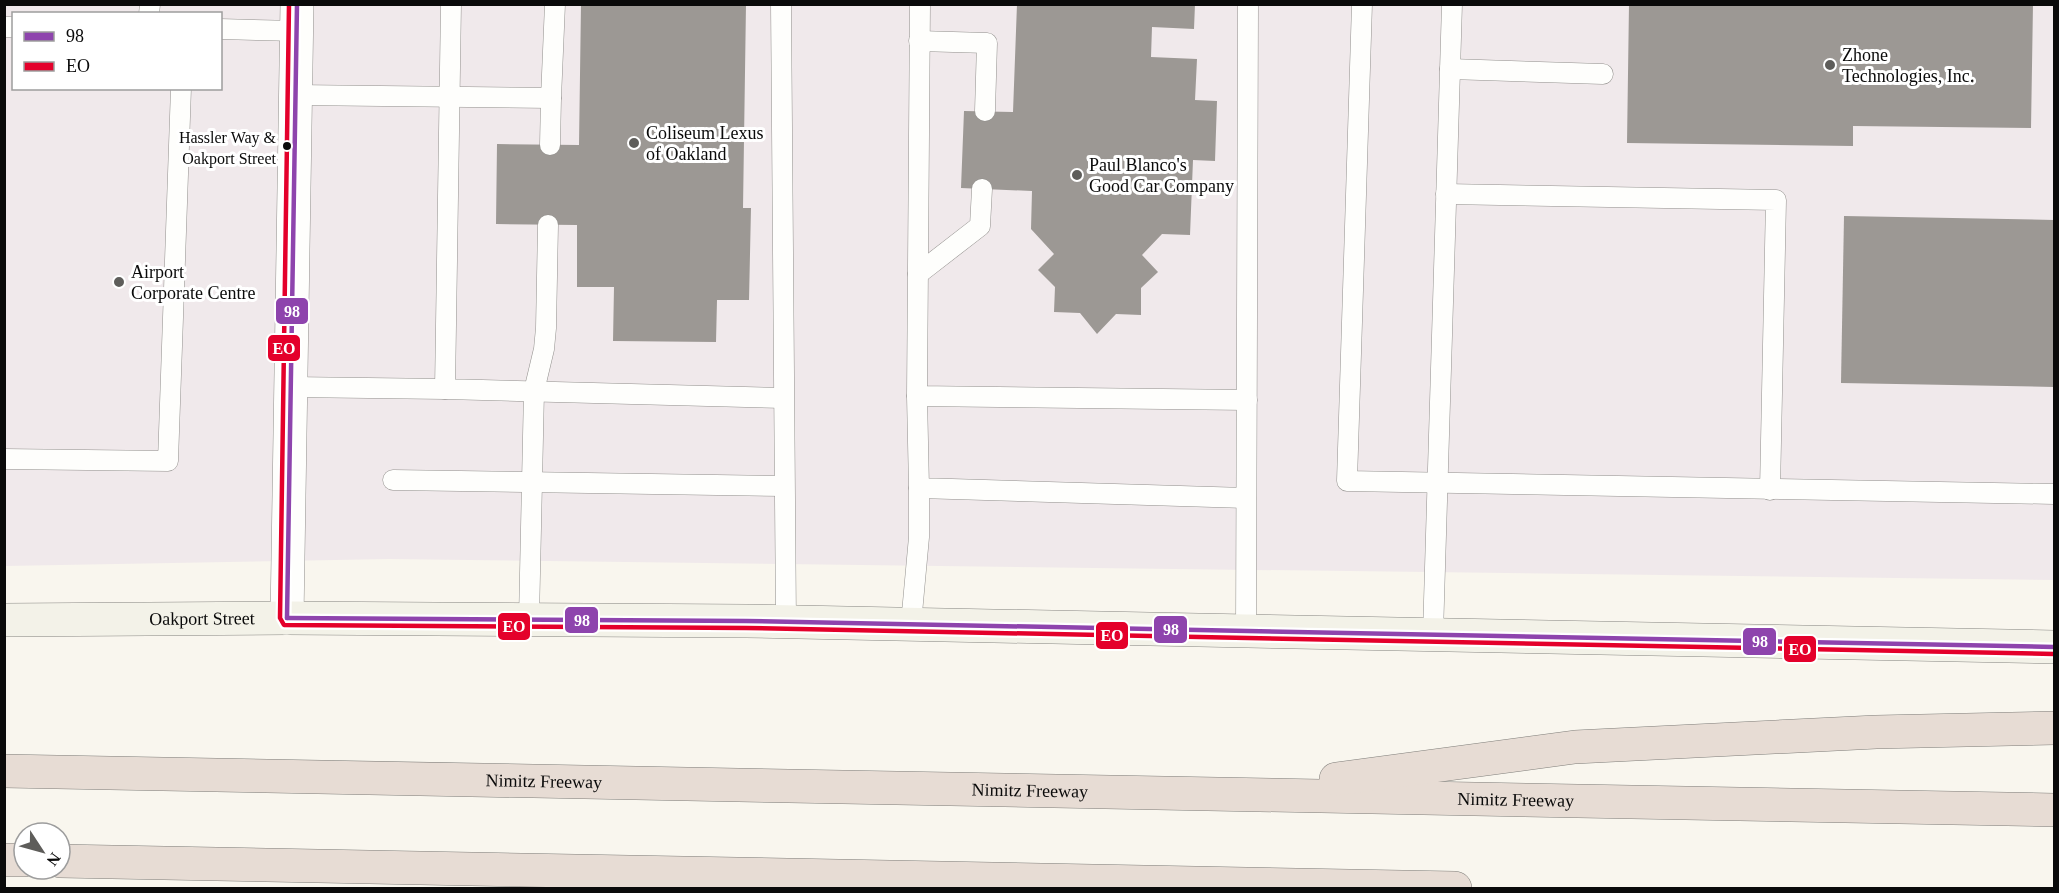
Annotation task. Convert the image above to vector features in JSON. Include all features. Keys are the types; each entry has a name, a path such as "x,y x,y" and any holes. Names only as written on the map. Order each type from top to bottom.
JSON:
{"highway":[{"path":"1227,793 1575,747 1876,732 2055,728"},
{"name":"Nimitz Freeway","path":"4,771 2055,810"},
{"path":"72,861 1455,888"}],"main road":[{"name":"Oakport Street","path":"4,620 287,618 786,622 2055,646"}],"street":[{"path":"287,618 297,18"}],"lane":[{"path":"445,389 451,4"},
{"path":"550,145 555,4"},
{"path":"781,4 786,622"},
{"path":"911,624 919,537 917,396 920,4"},
{"path":"1246,631 1248,4"},
{"path":"1362,4 1347,481 2055,494"},
{"path":"1433,634 1452,4"},
{"path":"222,29 297,18"},
{"path":"919,41 987,43 985,111"},
{"path":"1450,69 1603,74"},
{"path":"4,459 168,461 181,90"},
{"path":"296,95 551,98"},
{"path":"918,274 980,226 982,189"},
{"path":"1446,194 1776,200 1770,490"},
{"path":"529,619 534,391 544,349 546,328 548,225"},
{"path":"291,387 783,398"},
{"path":"917,396 1247,400"},
{"path":"393,480 784,486"},
{"path":"919,488 1246,498"}],"shaded area":[{"path":"4,5 2054,5 2054,580 389,559 5,566"}],"building":[{"path":"581,4 746,4 743,208 751,208 749,300 717,300 716,342 613,341 614,287 577,287 577,225 496,224 497,144 579,145"},
{"name":"Paul Blanco's Good Car Company","path":"1017,4 1195,4 1194,29 1152,27 1151,57 1197,59 1195,100 1217,101 1215,161 1193,160 1190,235 1162,234 1142,255 1158,272 1141,288 1141,315 1116,314 1097,334 1080,313 1054,312 1055,287 1038,270 1054,254 1031,229 1032,191 961,188 964,111 1013,112"},
{"name":"Zhone Technologies, Inc.","path":"1629,4 2033,4 2031,128 1853,126 1853,146 1627,143"},
{"path":"1844,216 2054,220 2054,387 1841,383"}],"transit line":[{"name":"EO","path":"289,4 280,618 284,625 746,628 2054,654"},
{"name":"98","path":"287,618 297,4"},
{"name":"98","path":"287,618 746,621 2054,647"}],"place":[{"name":"Zhone Technologies, Inc.","path":"1830,65"},
{"name":"Coliseum Lexus of Oakland","path":"634,143"},
{"name":"Hassler Way & Oakport Street","path":"287,146"},
{"name":"Paul Blanco's Good Car Company","path":"1077,175"},
{"name":"Airport Corporate Centre","path":"119,282"}]}
